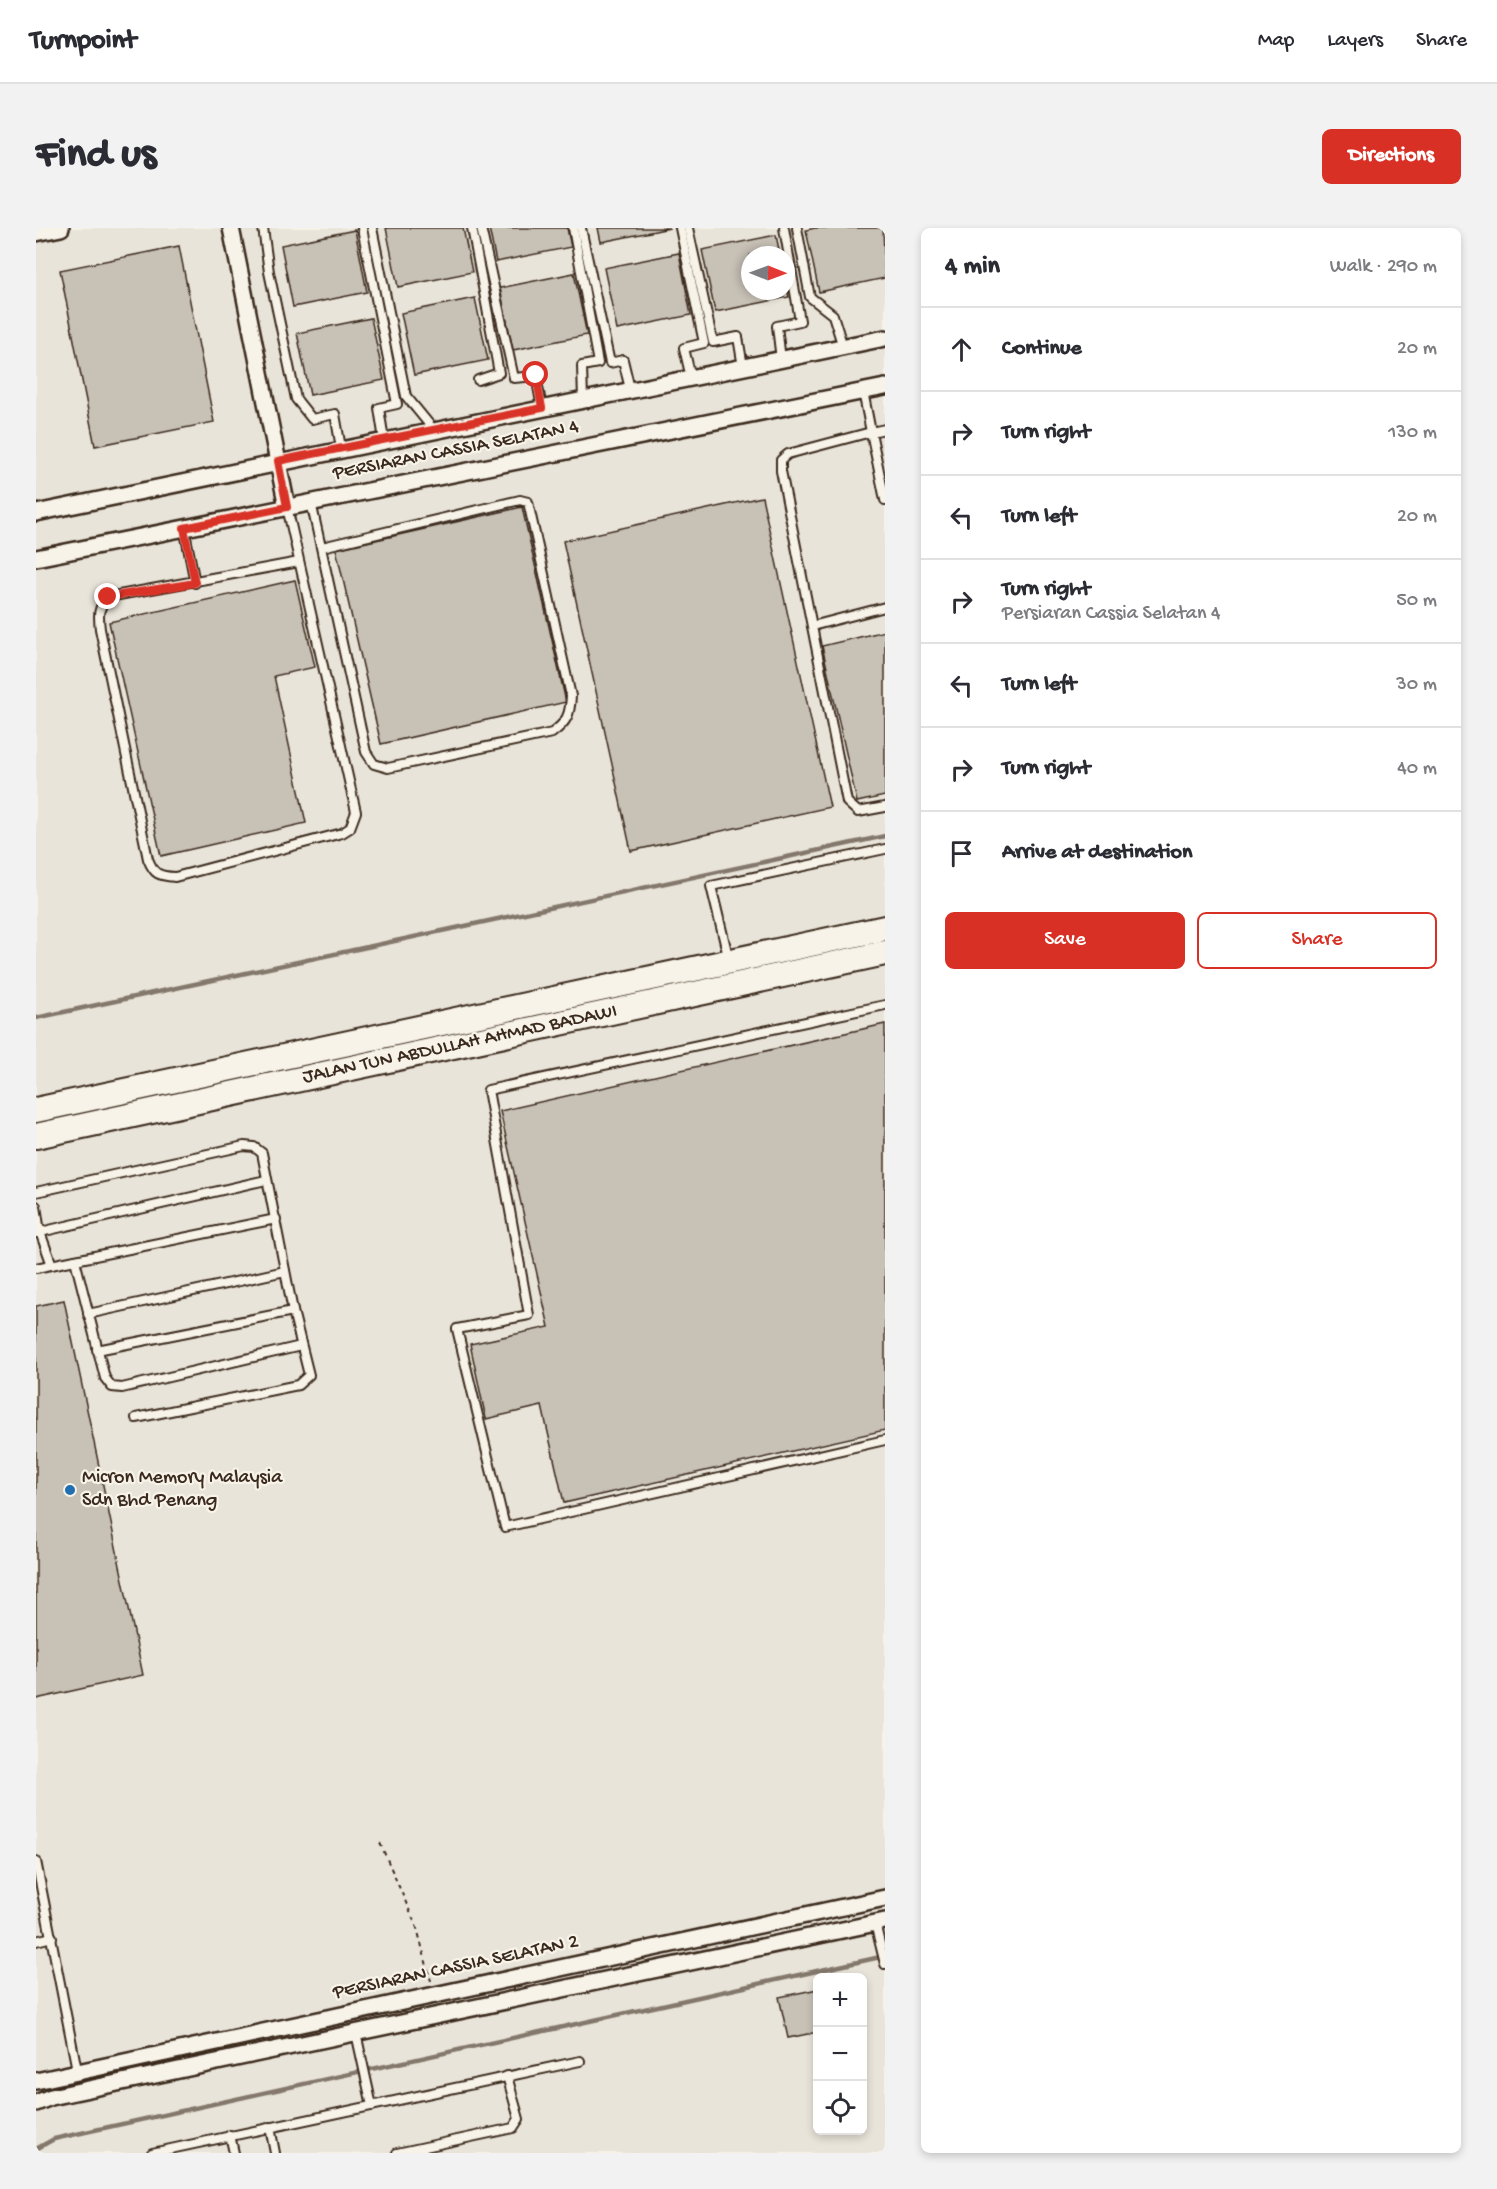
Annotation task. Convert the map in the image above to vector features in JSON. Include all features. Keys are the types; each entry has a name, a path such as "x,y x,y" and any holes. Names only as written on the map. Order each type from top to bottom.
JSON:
{"main road":[{"name":"JALAN TUN ABDULLAH AHMAD BADAWI","path":"36,1110 885,928"},
{"name":"JALAN TUN ABDULLAH AHMAD BADAWI","path":"36,1137 885,953"}],"street":[{"path":"36,233 61,228"},
{"path":"231,228 287,507"},
{"path":"36,513 433,429 885,338"},
{"name":"PERSIARAN CASSIA SELATAN 4","path":"36,558 885,387"},
{"name":"PERSIARAN CASSIA SELATAN 2","path":"36,2081 77,2070 885,1898"},
{"path":"36,2103 880,1922"}],"lane":[{"path":"263,228 269,272 296,399 312,419 335,414 341,448"},
{"path":"362,228 397,404 379,408 384,440"},
{"path":"372,228 406,396 433,429"},
{"path":"472,228 499,373 478,380"},
{"path":"481,228 514,378 536,375 542,408"},
{"path":"573,228 598,363 582,366 583,400"},
{"path":"582,228 610,363 623,360 630,389"},
{"path":"680,228 704,343 684,348 691,378"},
{"path":"688,228 713,342 738,337 743,367"},
{"path":"781,360 777,326 800,321 784,228"},
{"path":"797,228 810,297 833,315 843,347"},
{"path":"863,391 885,500"},
{"path":"885,429 788,454 782,460 780,471 848,802 858,812 885,807"},
{"path":"311,502 366,752 374,764 388,768 552,733 566,721 570,712 571,696 528,502 520,500 322,547"},
{"path":"287,507 356,812 355,820 342,833 175,877 159,876 153,871 148,859 98,613 108,597 195,583 299,562"},
{"path":"184,528 195,583"},
{"path":"812,626 885,607"},
{"path":"729,961 711,886 885,849"},
{"path":"885,1005 488,1090 530,1315 457,1329 505,1527 885,1440"},
{"path":"36,1192 244,1146 254,1147 262,1153 293,1311 309,1375 298,1385 136,1418"},
{"path":"38,1232 267,1180"},
{"path":"36,1206 38,1232 52,1264"},
{"path":"36,1268 276,1219"},
{"path":"75,1260 105,1378 112,1387 122,1388 301,1346"},
{"path":"88,1314 285,1272"},
{"path":"97,1350 293,1311"},
{"path":"36,1862 77,2070"},
{"path":"880,1922 881,1949 885,1964"},
{"path":"36,1941 52,1938"},
{"path":"356,2033 372,2106"},
{"path":"152,2153 580,2061"},
{"path":"396,2153 513,2128 519,2118 507,2076"},
{"path":"270,2127 275,2153"},
{"path":"230,2135 234,2153"}],"path":[{"path":"380,1843 417,1928 434,1994"}],"shaded area":[{"path":"36,228 885,228 885,2153 36,2153"}],"building":[{"path":"386,228 463,228 472,272 398,287"},
{"path":"489,228 567,228 571,247 496,262"},
{"path":"598,228 670,228 601,242"},
{"path":"883,228 885,278 819,292 806,230"},
{"path":"355,230 367,292 293,307 281,245"},
{"path":"776,235 778,246 741,246 741,300 774,300 715,312 702,250"},
{"path":"179,246 214,422 95,446 60,270"},
{"path":"679,253 691,315 617,330 604,268"},
{"path":"574,273 587,335 513,350 500,288"},
{"path":"475,298 488,360 414,375 401,313"},
{"path":"371,318 384,380 310,395 297,333"},
{"path":"762,497 830,807 631,851 563,541"},
{"path":"522,507 566,702 381,744 336,549"},
{"path":"295,580 315,667 274,676 306,823 161,856 109,622"},
{"path":"885,631 885,796 857,802 822,646"},
{"path":"885,1024 885,1430 564,1503 542,1406 486,1419 470,1344 549,1327 500,1111"},
{"name":"Micron Memory Malaysia Sdn Bhd Penang","path":"64,1300 143,1675 36,1699 36,1306"},
{"path":"813,1990 813,2033 788,2038 779,1997"}],"waterway":[{"path":"36,1018 885,836"},
{"path":"36,2149 54,2139 885,1956"}],"place":[{"name":"Micron Memory Malaysia Sdn Bhd Penang","path":"70,1490"}],"route":[{"path":"108,597 195,583 184,528 287,507 278,461 542,408 536,375"}]}
